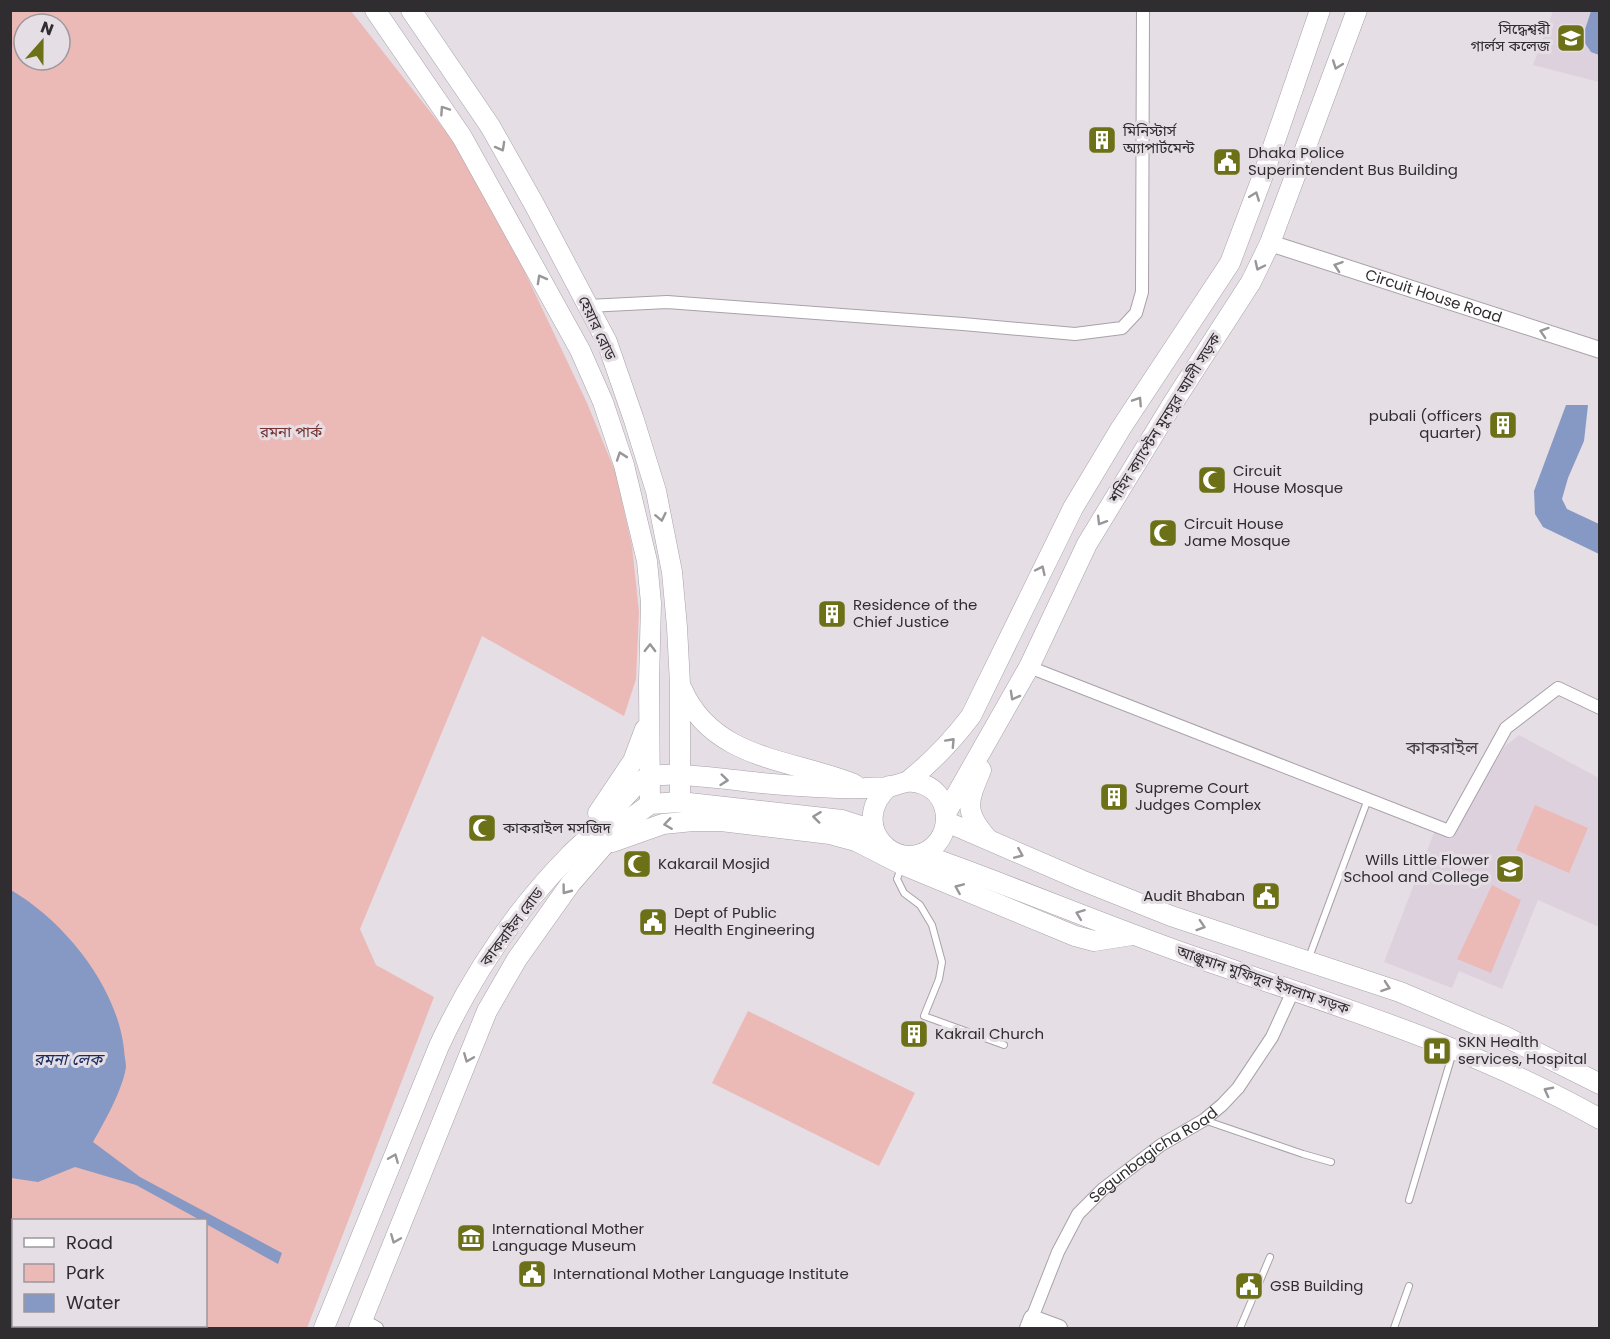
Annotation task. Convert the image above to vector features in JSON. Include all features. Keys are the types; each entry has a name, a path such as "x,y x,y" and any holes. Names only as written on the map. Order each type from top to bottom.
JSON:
{"main road":[{"path":"375,10 462,137 580,350 603,402 624,465 647,561 651,603 650,804 680,802 842,820 886,848 1075,936 1094,941 1133,935"},
{"name":"হেয়ার রোড","path":"411,10 490,126 607,342 656,491 672,572 678,627 680,684 680,802"},
{"name":"শহিদ ক্যাপ্টেন মুনসুর আলী সড়ক","path":"886,848 872,818 874,805 880,795 935,758 956,737 971,716 1073,508 1121,428 1230,263 1265,170 1320,10"},
{"name":"শহিদ ক্যাপ্টেন মুনসুর আলী সড়ক","path":"921,854 939,842 944,833 946,818 966,776 1029,667 1088,544 1251,282 1270,243 1357,10"},
{"path":"507,219 535,207"},
{"path":"680,684 694,713 704,724 741,749 834,776 864,788"},
{"path":"570,855 633,761 647,724 650,706"},
{"path":"990,842 973,822 969,813 972,793 990,752 995,728"},
{"path":"650,776 680,776 821,788 864,788 899,784 929,787 943,803 946,818"},
{"name":"কাকরাইল রোড","path":"324,1329 458,1004 504,932 570,855 600,828 635,787 650,776"},
{"name":"কাকরাইল রোড","path":"366,1326 487,1011 531,937 571,883 604,845 650,804"},
{"name":"আঞ্জুমান মুফিদুল ইসলাম সড়ক","path":"946,818 990,842 1171,916 1400,992 1504,1036 1599,1084"},
{"path":"604,845 663,824 722,821 830,834 886,848"},
{"name":"আঞ্জুমান মুফিদুল ইসলাম সড়ক","path":"886,848 909,856 921,854 1133,935 1455,1048 1539,1086 1599,1119"}],"street":[{"path":"588,306 667,302 1075,334 1122,328 1136,313 1142,292 1143,10"},
{"name":"Circuit House Road","path":"1270,243 1599,350"},
{"path":"1029,667 1449,831 1506,728 1558,688 1599,708"},
{"name":"Segunbagicha Road","path":"1030,1323 1058,1252 1078,1214 1089,1201 1161,1145 1204,1120 1222,1105 1257,1062 1272,1037 1293,991"},
{"path":"1030,1323 1059,1329"}],"lane":[{"path":"1308,960 1368,799"},
{"path":"886,848 904,893 920,905 932,925 942,963 939,979 924,1016 1004,1045"},
{"path":"1409,1200 1455,1048"},
{"path":"1204,1120 1331,1162"},
{"path":"1240,1329 1270,1257"},
{"path":"1394,1329 1408,1286"}],"shaded area":[{"name":"সিদ্ধেশ্বরী গার্লস কলেজ","path":"1553,11 1599,11 1599,82 1533,65"},
{"name":"Wills Little Flower School and College","path":"1519,735 1599,778 1599,927 1538,900 1502,989 1459,971 1452,988 1384,962 1435,830 1452,837 1504,747"}],"green space":[{"name":"রমনা পার্ক","path":"10,11 351,11 454,142 513,247 587,403 615,471 632,546 639,612 636,679 624,716 482,636 360,929 376,965 434,997 307,1328 11,1328"},
{"path":"1535,805 1588,828 1569,873 1516,850"},
{"path":"1492,885 1521,900 1491,973 1457,959"},
{"path":"748,1011 915,1093 879,1166 712,1083"}],"water":[{"path":"1591,11 1599,11 1599,55 1591,52 1582,39"},
{"path":"1566,405 1588,405 1584,441 1568,478 1562,499 1567,509 1599,524 1599,554 1543,527 1535,514 1534,491"},
{"name":"রমনা লেক","path":"11,890 50,919 85,958 111,1002 119,1025 126,1065 124,1076 112,1106 93,1142 140,1177 282,1253 278,1264 207,1225 207,1219 198,1219 136,1185 75,1167 38,1182 11,1178"}],"place":[{"name":"সিদ্ধেশ্বরী গার্লস কলেজ","path":"1571,38"},
{"name":"মিনিস্টার্স অ্যাপার্টমেন্ট","path":"1102,140"},
{"name":"Dhaka Police Superintendent Bus Building","path":"1227,162"},
{"name":"pubali (officers quarter)","path":"1503,425"},
{"name":"Circuit House Mosque","path":"1212,480"},
{"name":"Circuit House Jame Mosque","path":"1163,533"},
{"name":"Residence of the Chief Justice","path":"832,614"},
{"name":"Supreme Court Judges Complex","path":"1114,797"},
{"name":"কাকরাইল মসজিদ","path":"482,828"},
{"name":"Kakarail Mosjid","path":"637,864"},
{"name":"Wills Little Flower School and College","path":"1510,869"},
{"name":"Audit Bhaban","path":"1266,896"},
{"name":"Dept of Public Health Engineering","path":"653,922"},
{"name":"Kakrail Church","path":"914,1034"},
{"name":"SKN Health services, Hospital","path":"1437,1051"},
{"name":"International Mother Language Museum","path":"471,1238"},
{"name":"International Mother Language Institute","path":"532,1274"},
{"name":"GSB Building","path":"1249,1286"}],"district":[{"name":"কাকরাইল","path":"1442,748"}]}
